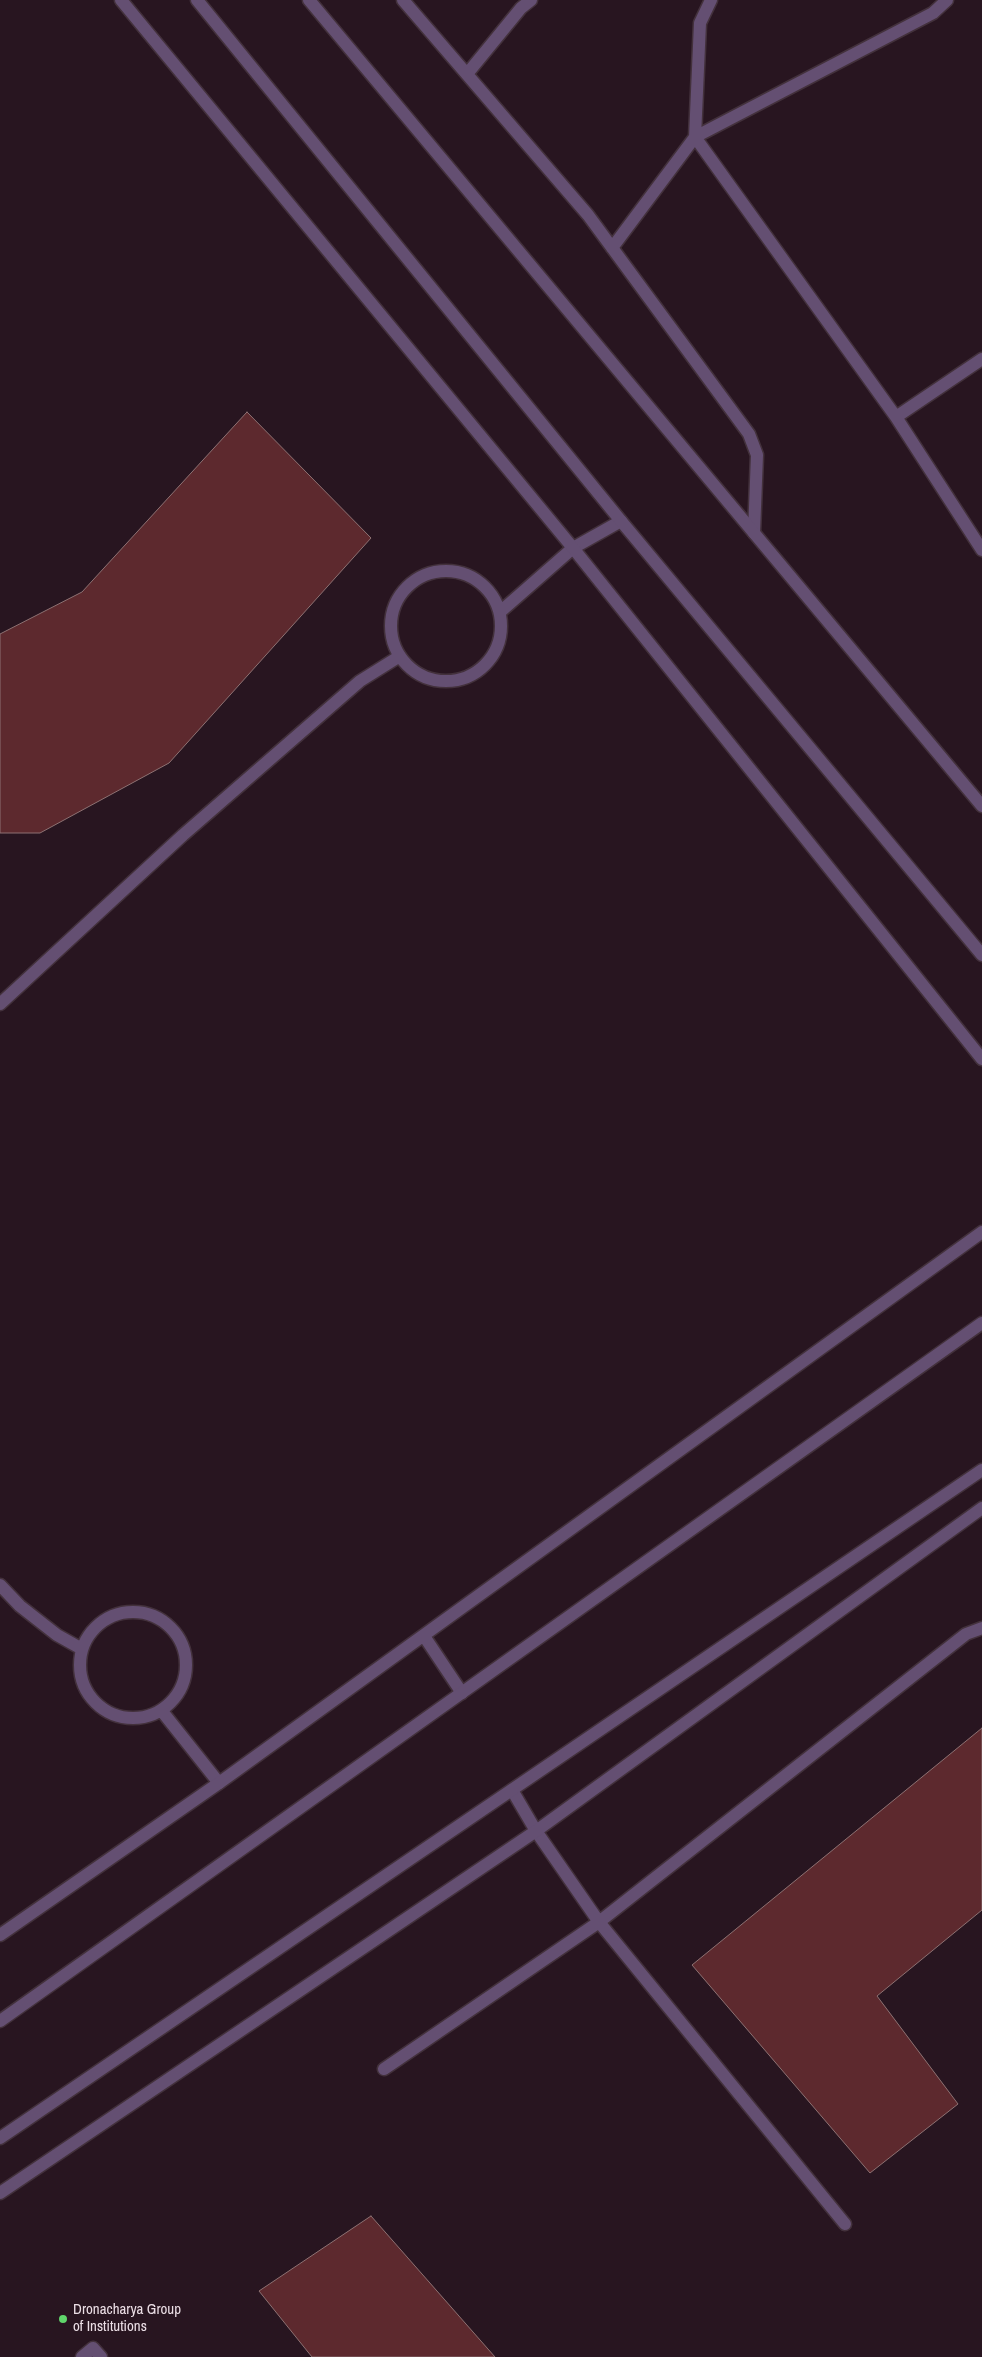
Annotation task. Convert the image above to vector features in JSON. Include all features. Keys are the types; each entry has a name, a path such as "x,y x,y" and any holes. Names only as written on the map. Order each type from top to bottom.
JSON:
{"street":[{"path":"121,0 573,548 982,1059"},
{"path":"197,0 622,521 982,955"},
{"path":"308,0 982,806"},
{"path":"404,0 588,215 748,434 757,456 754,533"},
{"path":"467,74 522,8 531,0"},
{"path":"711,0 700,24 696,137 896,417 982,550"},
{"path":"612,248 696,137 933,12 947,0"},
{"path":"896,417 982,359"},
{"path":"500,612 573,548 622,521"},
{"path":"442,571 461,573 479,581 492,595 500,612 501,630 496,649 486,664 470,676 452,681 433,680 416,672 400,656 394,646 390,629 392,612 399,596 411,583 426,574 442,571"},
{"path":"0,1004 183,835 271,758 360,681 400,656"},
{"path":"0,1935 219,1783 982,1232"},
{"path":"0,2021 982,1324"},
{"path":"0,2138 982,1470"},
{"path":"0,2193 536,1831 982,1508"},
{"path":"0,1585 20,1606 57,1635 82,1649"},
{"path":"134,1611 150,1614 165,1622 177,1634 185,1649 187,1665 184,1682 176,1698 161,1710 144,1717 126,1718 108,1712 94,1701 84,1686 80,1668 82,1649 90,1633 102,1621 117,1614 134,1611"},
{"path":"384,2069 599,1922 966,1634 982,1628"},
{"path":"424,1636 462,1692"},
{"path":"161,1710 219,1783"},
{"path":"512,1790 536,1831 599,1922 845,2224"},
{"path":"82,2357 93,2348 101,2357"}],"building":[{"path":"247,412 371,538 169,763 40,833 0,833 0,634 82,592"},
{"path":"982,1728 982,1910 877,1996 958,2104 870,2173 692,1965"},
{"path":"371,2216 495,2357 312,2357 259,2291"}],"place":[{"name":"Dronacharya Group of Institutions","path":"63,2319"}]}
